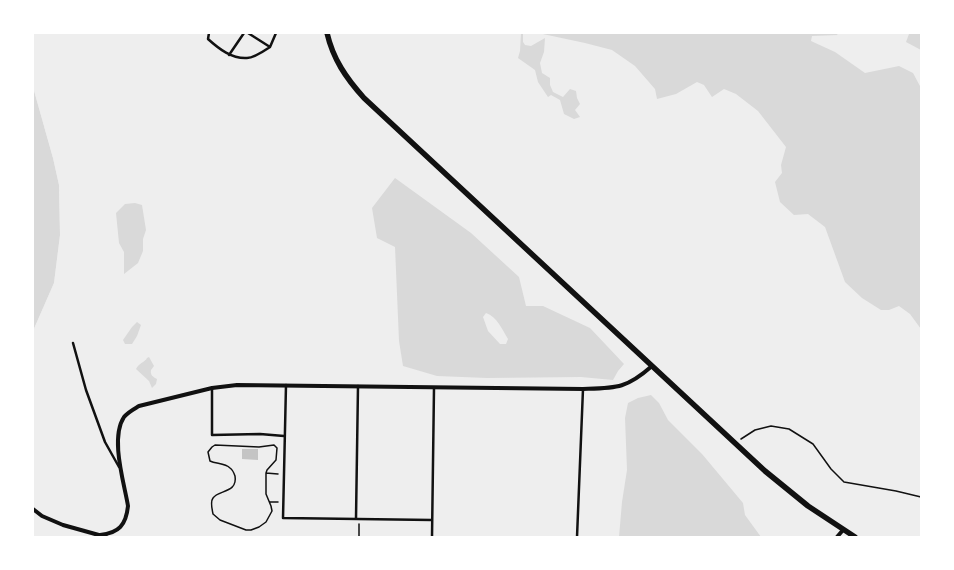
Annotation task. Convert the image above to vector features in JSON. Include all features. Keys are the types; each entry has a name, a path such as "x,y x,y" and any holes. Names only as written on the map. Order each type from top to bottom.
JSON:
{"street":[{"path":"327,33 338,65 345,76 364,98 735,444 792,494 855,537"},
{"path":"100,534 114,532 124,523 127,515 128,506 117,441 120,426 125,416 140,406 212,388 237,385 583,389 610,388 622,386 638,377 652,366"},
{"path":"33,509 52,521 106,537"},
{"path":"837,537 843,530"}],"lane":[{"path":"209,33 208,38 217,47 229,55 248,58 270,48 276,33"},
{"path":"229,55 244,33"},
{"path":"248,33 270,48"},
{"path":"73,343 86,390 105,442 121,470"},
{"path":"286,385 284,436 284,518 432,520"},
{"path":"357,518 358,386"},
{"path":"432,537 434,387"},
{"path":"212,388 212,436 260,434 284,436"},
{"path":"577,537 583,389"}],"path":[{"path":"735,444 755,430 771,426 789,429 813,444 831,469 844,482 896,491 921,498"},
{"path":"215,445 259,447 274,445 277,448 276,460 267,470 266,474 266,494 272,511 266,522 251,530 240,528 220,520 213,514 212,499 214,496 227,491 233,484 235,478 234,472 230,467 210,460 208,452 212,447 215,445"},
{"path":"266,474 282,474"},
{"path":"270,502 280,502"},
{"path":"357,518 359,537"}],"shaded area":[{"path":"33,33 921,33 921,537 33,537 33,331 54,283 60,235 59,185 33,87"},
{"path":"521,33 523,33 523,42 525,45 531,46 545,38 544,52 540,63 542,73 550,78 550,85 553,92 563,97 570,89 576,91 580,104 575,110 580,117 574,119 564,114 560,100 551,95 548,97 538,82 535,70 518,58"},
{"path":"538,33 835,33 838,35 812,36 811,41 835,52 865,73 899,66 913,73 921,88 921,329 910,314 899,306 889,310 881,310 862,298 845,282 825,227 808,214 794,215 780,202 775,182 782,173 781,165 786,147 758,111 736,94 724,89 712,97 704,85 697,82 676,94 657,99 655,89 635,66 612,50"},
{"path":"908,33 921,33 921,50 906,42"},
{"path":"33,87 59,185 60,235 54,283 33,331"},
{"path":"395,178 471,233 519,277 526,306 543,306 590,328 624,364 613,380 581,377 487,378 437,376 403,366 399,341 395,247 377,238 372,208","holes":["486,313 499,324 508,339 506,344 500,344 488,331 483,317"]},
{"path":"135,203 142,205 146,230 143,239 143,251 138,263 124,274 124,252 119,243 116,213 125,204"},
{"path":"137,322 141,325 137,336 132,344 125,344 123,340"},
{"path":"149,357 154,366 151,370 151,375 157,379 156,384 152,388 149,381 136,369"},
{"path":"651,395 659,403 668,420 702,454 743,503 745,515 761,537 619,537 627,470 625,418 628,403 638,398"}],"building":[{"path":"242,449 258,449 258,460 242,459"}]}
